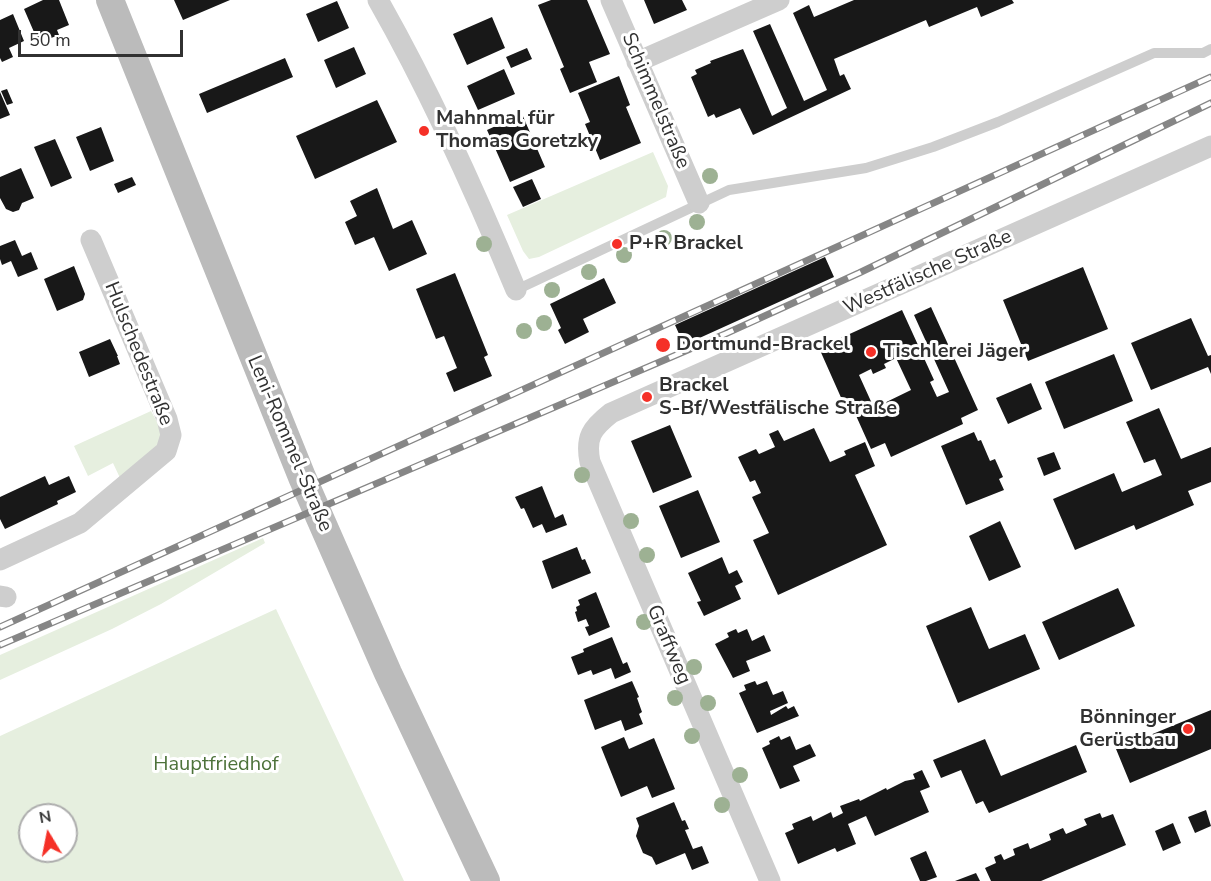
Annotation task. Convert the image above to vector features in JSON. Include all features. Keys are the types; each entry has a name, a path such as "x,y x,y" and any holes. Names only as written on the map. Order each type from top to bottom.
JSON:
{"main road":[{"name":"Leni-Rommel-Straße","path":"110,0 302,477 393,684 486,881"}],"street":[{"path":"378,0 439,113 516,290"},
{"name":"Schimmelstraße","path":"611,0 699,203"},
{"path":"637,62 779,0"},
{"name":"Westfälische Straße","path":"611,413 1211,146"},
{"name":"Hulschedestraße","path":"0,560 80,523 166,451 171,435 167,419 91,240"},
{"name":"Graffweg","path":"611,413 598,424 590,436 588,449 590,462 770,881"}],"lane":[{"path":"516,290 729,190 866,168 933,147 998,122 1154,53 1203,53 1211,49"}],"green space":[{"path":"653,152 668,186 666,197 539,257 529,259 507,215"},
{"path":"151,411 163,433 161,444 120,478 113,463 88,476 74,446"},
{"path":"263,538 265,543 161,604 0,680 0,655"},
{"name":"Hauptfriedhof","path":"276,609 404,881 0,881 0,736"}],"building":[{"path":"43,0 59,0 69,25 57,30 59,35 51,38 49,34 37,39 24,9"},
{"path":"174,0 230,0 183,20"},
{"path":"551,0 587,0 610,54 589,62 597,82 570,93 560,69 564,67 538,5"},
{"path":"644,0 682,0 687,10 654,24"},
{"path":"854,0 1012,0 1014,3 981,17 977,7 929,27 926,20 834,59 840,76 844,74 851,89 753,135 740,108 716,118 714,114 708,117 691,77 697,74 695,70 711,63 710,61 743,49 772,116 787,108 753,31 770,24 804,101 827,90 793,13 809,5 814,17"},
{"path":"337,1 349,28 318,42 306,14"},
{"path":"13,14 24,41 9,48 13,57 2,62 0,58 0,20"},
{"path":"492,17 505,48 467,65 453,34"},
{"path":"354,47 366,74 336,88 324,60"},
{"path":"527,48 532,59 511,68 506,57"},
{"path":"285,58 293,77 207,113 199,94"},
{"path":"504,69 515,94 478,110 467,86"},
{"path":"619,76 630,105 626,107 641,143 600,160 585,124 590,122 578,93"},
{"path":"7,89 13,103 7,105 1,91"},
{"path":"0,92 10,115 0,119"},
{"path":"377,100 397,142 315,179 296,136"},
{"path":"522,114 545,167 510,182 487,130"},
{"path":"101,127 114,161 90,171 76,137"},
{"path":"55,139 72,178 51,187 34,147"},
{"path":"21,168 34,198 22,203 19,210 13,212 6,209 0,198 0,177"},
{"path":"132,177 136,185 118,193 114,184"},
{"path":"532,179 541,199 523,207 513,187"},
{"path":"377,188 393,229 412,220 427,254 389,271 374,237 355,245 345,222 357,216 350,201"},
{"path":"15,240 22,256 31,252 38,269 18,277 11,261 2,265 0,259 0,246"},
{"path":"825,257 834,277 684,345 675,325"},
{"path":"74,266 85,294 83,300 57,311 44,279"},
{"path":"1083,267 1108,329 1028,361 1003,300"},
{"path":"455,273 488,355 484,357 492,376 454,392 446,373 457,368 444,336 436,339 416,289"},
{"path":"604,278 616,303 583,319 589,332 565,344 558,330 561,328 550,304"},
{"path":"931,307 978,410 961,418 963,424 891,457 885,443 871,449 849,400 843,402 819,348 902,310 934,380 930,382 937,397 949,392 914,315","holes":["896,358 911,390 874,408 859,375 871,369 873,374 886,368 884,364"]},
{"path":"1191,318 1208,356 1211,355 1211,374 1208,367 1151,390 1131,343"},
{"path":"110,339 120,364 89,377 79,352"},
{"path":"1114,354 1133,401 1064,429 1045,382"},
{"path":"1031,383 1042,409 1008,424 996,398"},
{"path":"1159,408 1181,459 1211,447 1211,482 1188,491 1194,505 1136,530 1134,525 1075,550 1053,499 1114,473 1122,492 1162,475 1155,459 1144,463 1126,422"},
{"path":"670,425 692,477 653,493 631,441"},
{"path":"814,428 830,462 846,455 844,451 865,442 875,466 855,475 887,545 778,595 753,540 769,533 752,497 761,493 755,480 750,482 738,457 756,449 759,454 775,447 769,434 778,430 784,441"},
{"path":"974,432 978,441 981,440 990,461 995,459 1003,477 999,479 1004,490 966,505 941,446"},
{"path":"1054,452 1061,469 1044,476 1037,458"},
{"path":"45,476 49,485 69,476 76,492 57,501 58,504 5,529 0,519 0,497"},
{"path":"542,486 555,518 563,514 567,525 546,533 542,524 533,528 524,508 521,509 515,497"},
{"path":"698,490 720,542 681,558 659,506"},
{"path":"1000,521 1021,567 989,581 969,536"},
{"path":"577,547 591,573 552,589 542,561"},
{"path":"722,557 729,574 737,570 743,582 735,586 741,599 704,616 697,602 701,601 688,573"},
{"path":"1118,588 1135,626 1059,660 1042,622"},
{"path":"596,592 610,627 589,636 585,627 589,626 586,619 578,622 575,612 576,607 580,605 578,600"},
{"path":"971,607 989,649 1025,634 1040,669 958,703 926,626"},
{"path":"736,629 738,633 747,629 752,641 764,635 771,651 746,661 750,671 733,678 715,644 729,637 727,633"},
{"path":"612,637 623,664 627,662 631,672 615,679 611,668 593,675 591,670 578,675 571,657 584,652 583,649"},
{"path":"632,681 639,697 637,698 642,712 639,714 643,724 625,731 621,720 595,730 584,700"},
{"path":"755,681 757,685 767,681 773,695 783,691 788,703 770,711 771,715 786,706 788,709 794,706 799,716 757,733 739,693 746,690 744,685"},
{"name":"Bönninger Gerüstbau","path":"1211,710 1211,749 1130,783 1116,749"},
{"path":"779,736 781,740 790,736 796,750 810,744 816,756 793,766 800,781 780,789 762,748"},
{"path":"624,737 629,749 654,738 675,789 652,798 647,786 621,797 601,747"},
{"path":"985,739 1001,776 1076,745 1087,772 989,813 983,801 976,804 961,770 941,778 933,760"},
{"path":"922,770 930,787 920,791 929,812 875,836 866,816 848,824 856,844 837,852 835,848 798,864 785,833 794,829 792,824 811,816 813,821 831,812 833,818 843,813 840,806 859,799 860,801 886,788 887,790 915,779 913,774"},
{"path":"674,802 682,821 685,820 689,829 685,830 693,849 702,846 709,863 692,870 685,853 656,865 652,857 643,853 636,836 639,826 636,818"},
{"path":"1206,810 1211,826 1195,833 1188,817"},
{"path":"1100,813 1102,818 1113,814 1126,845 1041,881 991,881 985,868 996,863 994,857 1001,854 1004,860 1015,855 1013,849 1028,843 1030,849 1051,840 1049,834 1063,828 1066,834 1087,825 1084,819"},
{"path":"1173,823 1181,843 1163,851 1155,831"},
{"path":"926,851 937,877 920,881 910,858"},
{"path":"976,873 980,881 955,881"}],"railway":[{"path":"0,627 1211,77"},
{"path":"0,645 725,334 859,273 1211,103"}],"place":[{"name":"Mahnmal für Thomas Goretzky","path":"424,131"},
{"name":"P+R Brackel","path":"617,244"},
{"name":"Dortmund-Brackel","path":"663,345"},
{"name":"Tischlerei Jäger","path":"871,352"},
{"name":"Brackel S-Bf/Westfälische Straße","path":"647,397"},
{"name":"Bönninger Gerüstbau","path":"1188,729"}]}
